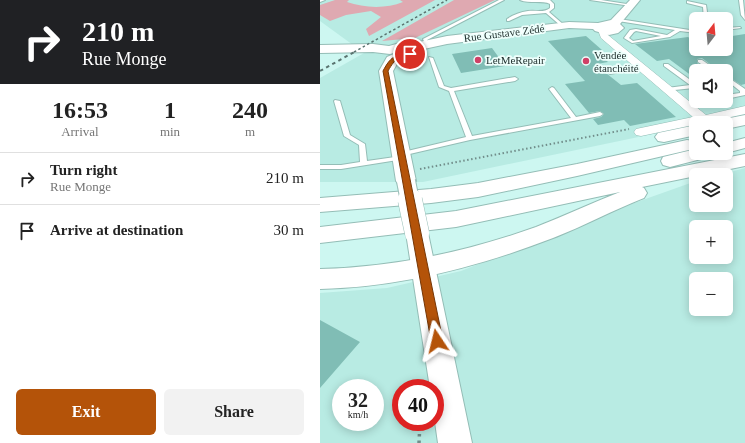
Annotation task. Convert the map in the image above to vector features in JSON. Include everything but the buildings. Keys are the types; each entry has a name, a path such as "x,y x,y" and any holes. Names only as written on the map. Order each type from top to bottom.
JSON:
{"main road":[{"path":"609,28 633,3"},
{"name":"Rue Gustave Zédé","path":"393,53 410,54 412,51 410,48 427,44 562,26 582,24 609,28"},
{"path":"320,49 373,48 393,53 392,60 386,71 403,166 424,268 455,443"},
{"path":"733,123 745,120"},
{"path":"374,201 427,187 494,175 689,127"},
{"path":"733,135 745,132"},
{"path":"733,151 745,143"},
{"path":"320,205 478,190 689,145"},
{"path":"320,220 370,216 482,201 528,193 689,156"},
{"path":"733,158 745,160"},
{"path":"320,235 456,219 510,209 685,172 716,160"},
{"path":"320,279 377,276 424,268 475,256 524,239 717,160"}],"street":[{"path":"609,28 640,67 667,90 691,116"},
{"path":"727,116 745,110"},
{"path":"641,132 689,126"}],"lane":[{"path":"427,44 425,40 502,0"},
{"path":"508,20 516,14 547,12 552,8 552,4 547,1 537,2 522,0"},
{"path":"592,0 633,3"},
{"path":"741,0 742,15 745,19"},
{"path":"688,2 705,6 705,12"},
{"path":"547,12 562,26"},
{"path":"609,28 689,31"},
{"path":"733,28 739,28"},
{"path":"668,36 636,30 632,31 626,38 632,42 668,36 678,30"},
{"path":"431,58 442,86 451,90 515,79"},
{"path":"700,61 704,64"},
{"path":"666,65 689,82"},
{"path":"610,72 640,67"},
{"path":"733,83 743,90 743,94 733,96"},
{"path":"667,90 689,87"},
{"path":"552,89 575,119"},
{"path":"451,90 470,138"},
{"path":"337,101 347,136 362,144 364,163"},
{"path":"320,167 341,167 364,163 403,166 470,138 600,114"}],"path":[{"path":"403,166 632,128 641,132"},
{"path":"418,443 419,431"}],"shaded area":[{"path":"320,0 745,0 745,115 733,117 733,116 689,116 689,126 423,182 320,182 320,78 364,53 320,21"},
{"path":"335,0 349,0 347,2 361,6 382,7 403,2 400,0 435,0 369,36 366,29 381,17 371,11 346,15 330,21 320,15 320,5"},
{"path":"454,0 495,0 415,38 382,41"},
{"path":"745,168 745,443 320,443 320,293 387,288 461,271 623,207 689,183 689,212 733,212 733,171"}],"railway":[{"path":"354,52 447,0"},
{"path":"320,71 356,51"}],"place":[{"name":"LetMeRepair","path":"478,60"},
{"name":"Vendée étanchéité","path":"586,61"}],"route":[{"path":"410,54 396,57 392,60 386,71 400,154 424,268 437,341"}]}
